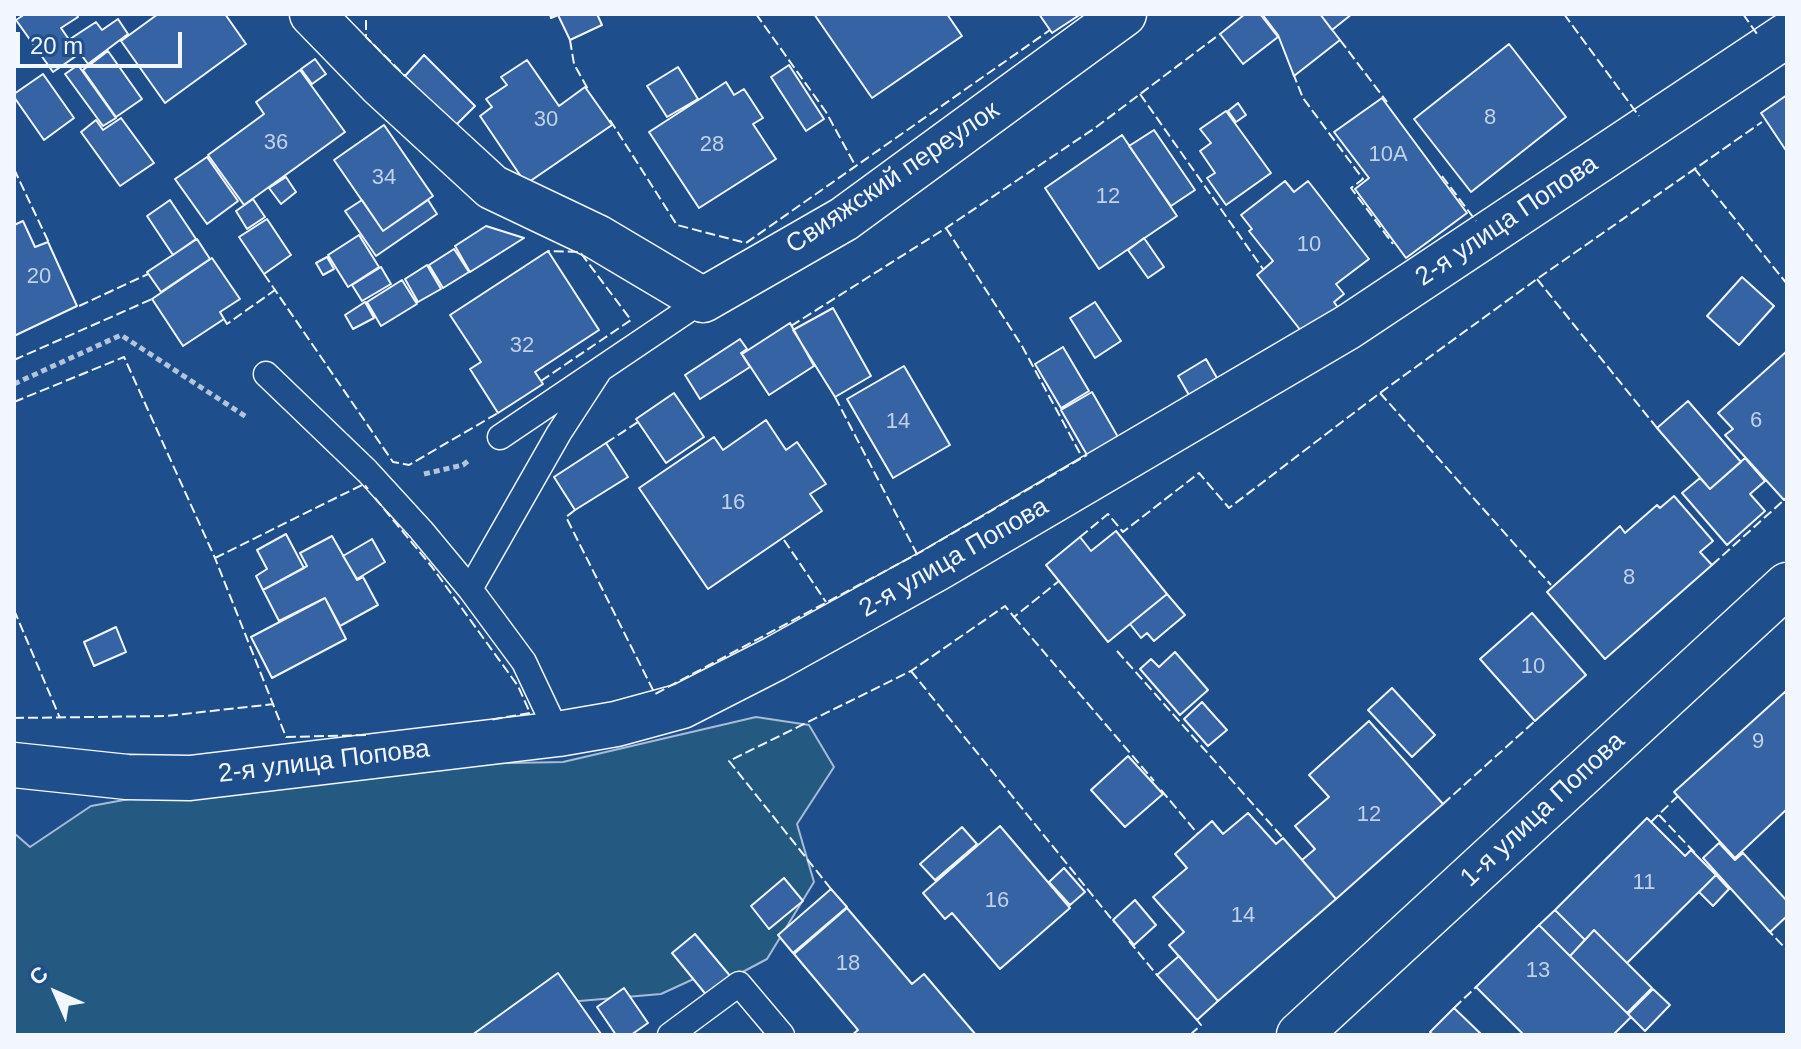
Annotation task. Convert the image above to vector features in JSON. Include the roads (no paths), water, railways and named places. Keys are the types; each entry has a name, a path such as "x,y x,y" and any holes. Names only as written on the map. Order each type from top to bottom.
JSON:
{"street":[{"path":"312,14 380,84 492,187 597,237 703,300"},
{"name":"Свияжский переулок","path":"703,300 844,219 1124,14"},
{"name":"2-я улица Попова","path":"14,765 127,777 190,778 558,734 616,724 682,706 936,569 1348,327 1787,35"},
{"name":"1-я улица Попова","path":"1299,1035 1787,585"}],"lane":[{"path":"500,437 703,300"},
{"path":"470,589 559,433 598,373"},
{"path":"266,374 367,471 470,589 524,662 558,734"},
{"path":"670,1035 739,984 782,1035"}]}
